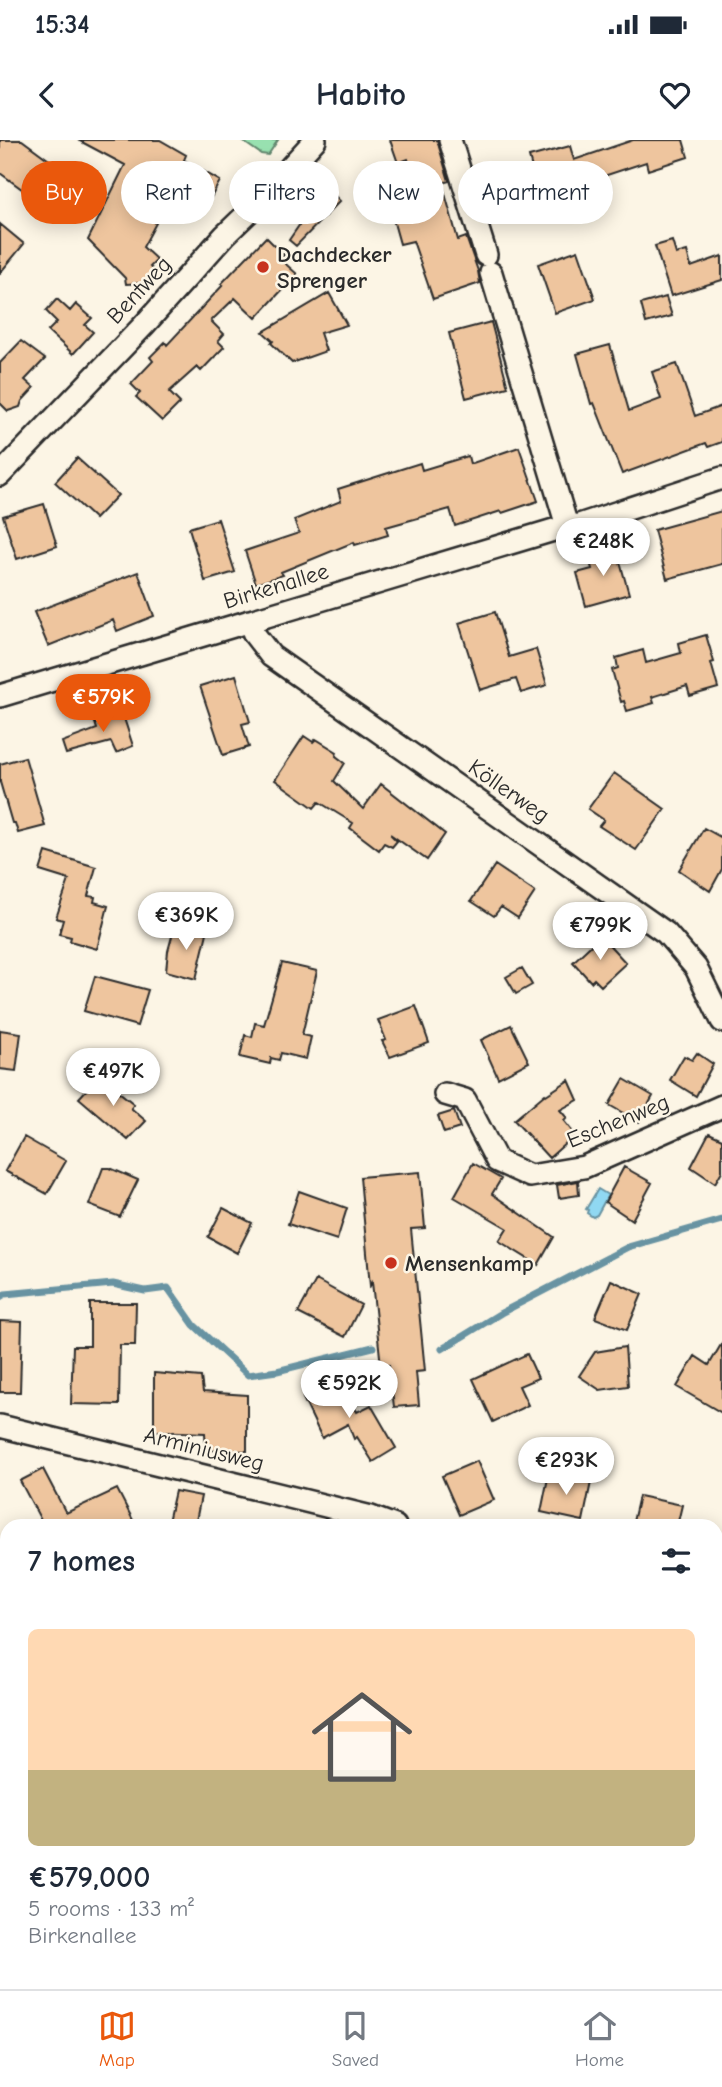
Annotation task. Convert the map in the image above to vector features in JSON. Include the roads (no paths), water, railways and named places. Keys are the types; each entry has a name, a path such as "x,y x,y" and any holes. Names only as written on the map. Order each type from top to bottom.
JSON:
{"street":[{"name":"Bentweg","path":"0,475 144,325 315,140"},
{"path":"450,140 567,526"},
{"name":"Birkenallee","path":"0,696 567,526 620,513 722,478"},
{"name":"Köllerweg","path":"250,621 254,634 271,656 666,933 696,968 722,1021"},
{"name":"Eschenweg","path":"445,1094 465,1100 497,1161 530,1176 584,1167 722,1106"},
{"name":"Arminiusweg","path":"0,1426 376,1519"}],"water":[{"path":"598,1189 608,1195 597,1215 593,1217 586,1209"}],"waterway":[{"path":"442,1349 501,1313 628,1247 722,1220"},
{"path":"0,1297 5,1294 113,1284 145,1291 168,1288 194,1325 248,1375 277,1371 373,1347"}],"place":[{"name":"Dachdecker Sprenger","path":"263,267"},
{"name":"Mensenkamp","path":"391,1263"}]}
